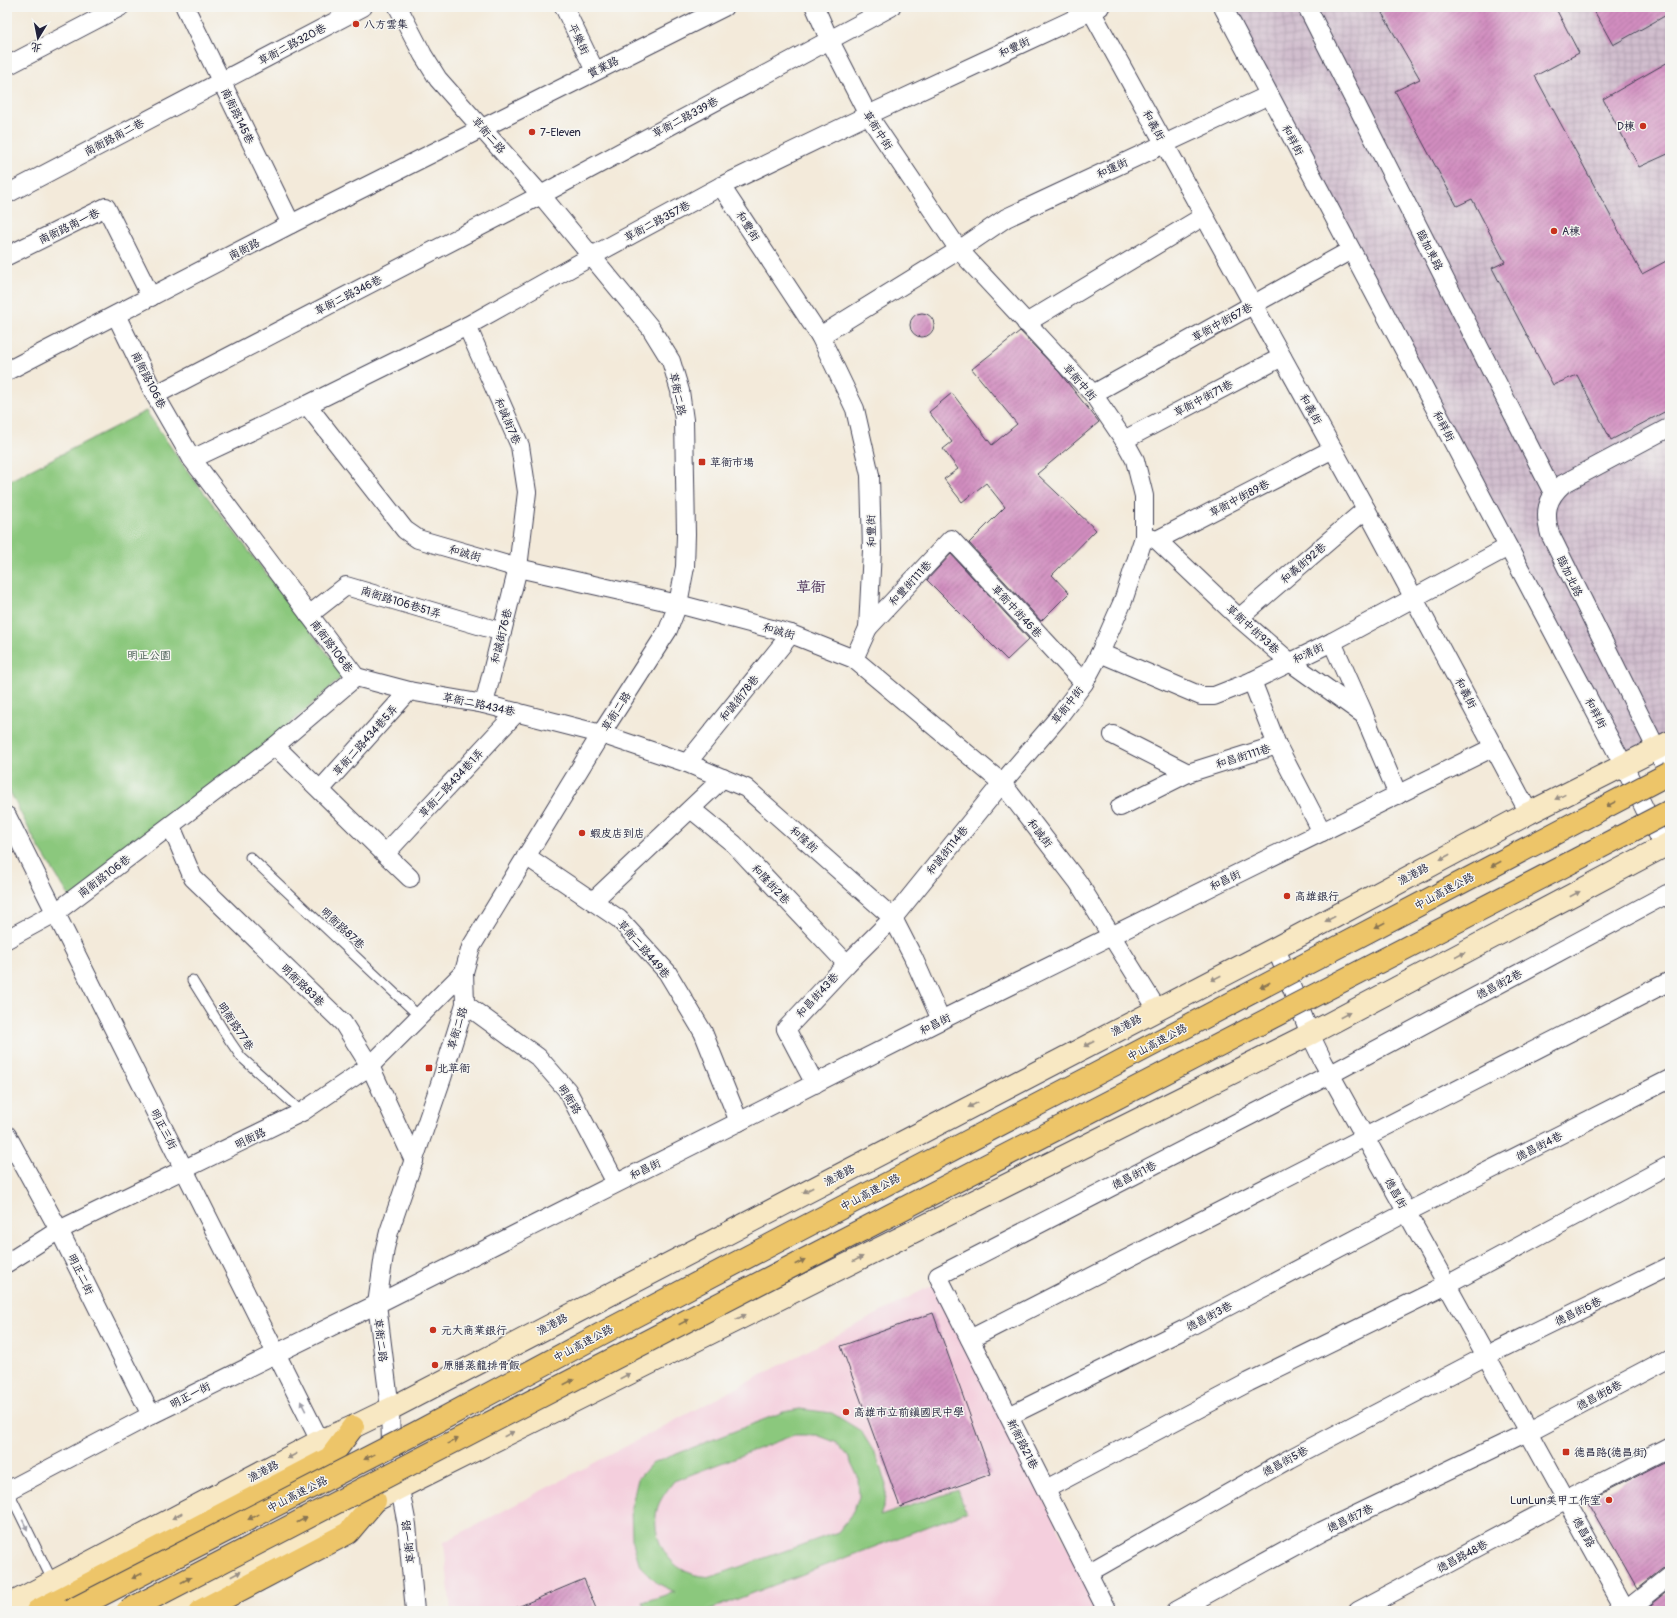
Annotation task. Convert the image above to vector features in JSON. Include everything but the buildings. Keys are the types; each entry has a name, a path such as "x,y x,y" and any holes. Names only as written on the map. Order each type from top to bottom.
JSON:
{"highway":[{"name":"中山高速公路","path":"70,1611 416,1433 621,1323 1670,774"},
{"path":"127,1611 1670,811"},
{"path":"37,1611 330,1458 353,1427"},
{"path":"200,1611 348,1533 375,1501"}],"street":[{"path":"7,66 120,7"},
{"name":"南衙路145巷","path":"185,7 291,224"},
{"name":"草衙二路320巷","path":"221,81 363,7"},
{"name":"草衙二路","path":"397,1481 391,1443 390,1409 377,1304 385,1248 389,1232 414,1161 465,1004 464,972 471,947 601,734 668,630 678,604 685,567 686,534 684,420 680,391 671,361 650,327 592,256 541,195 438,78 423,55 398,7"},
{"name":"平樂街","path":"564,7 595,71"},
{"name":"實業路","path":"482,128 724,7"},
{"name":"草衙中街","path":"815,7 829,39 868,115 959,250 1093,394 1124,440 1135,460 1144,496 1150,538 1100,653 1084,683 1057,719 1002,783"},
{"name":"草衙二路339巷","path":"541,195 891,7"},
{"name":"和祥街","path":"1223,7 1667,845"},
{"name":"臨加東路","path":"1307,7 1553,493"},
{"name":"和豐街","path":"854,659 868,628 872,550 870,475 855,409 820,336 721,186 1093,8"},
{"name":"和義街","path":"1093,8 1164,144 1366,509 1529,813"},
{"name":"南衙路南二巷","path":"7,194 221,81"},
{"name":"和運街","path":"820,336 959,250 1006,218 1269,95"},
{"name":"南衙路","path":"7,371 291,224 482,128"},
{"name":"草衙二路357巷","path":"592,256 721,186"},
{"name":"草衙二路346巷","path":"155,395 541,195"},
{"name":"南衙路南一巷","path":"7,256 106,208 151,297"},
{"path":"1026,323 1204,216"},
{"name":"草衙中街67巷","path":"1093,394 1351,250"},
{"path":"192,459 307,405 467,326 592,256"},
{"name":"南衙路106巷","path":"56,913 275,746 356,678 192,459 155,395 116,315"},
{"name":"和誠街7巷","path":"467,326 520,446 527,492 518,568"},
{"name":"草衙中街71巷","path":"1124,440 1282,357"},
{"name":"和誠街","path":"307,405 405,530 418,539 518,568 678,604 791,634 854,659 1002,783 1078,882 1157,1009"},
{"path":"1553,493 1563,484 1670,427"},
{"name":"草衙中街89巷","path":"1150,538 1333,449"},
{"name":"臨加北路","path":"1553,493 1548,505 1546,521 1550,534 1663,745 1670,774"},
{"name":"和義街92巷","path":"1239,618 1366,509"},
{"name":"草衙中街93巷","path":"1150,538 1290,662 1364,715"},
{"name":"和豐街111巷","path":"868,628 951,539"},
{"name":"草衙中街46巷","path":"951,539 1084,683"},
{"name":"和清街","path":"1100,653 1201,696 1214,696 1252,681 1332,642 1508,547"},
{"name":"和誠街76巷","path":"484,704 518,568"},
{"name":"南衙路106巷51弄","path":"309,614 346,586 502,632"},
{"name":"和誠街78巷","path":"687,763 791,634"},
{"path":"1332,642 1398,795"},
{"name":"草衙二路434巷","path":"356,678 410,691 484,704 601,734"},
{"path":"1252,681 1277,745"},
{"name":"草衙二路434巷5弄","path":"321,790 410,691"},
{"name":"草衙二路434巷1弄","path":"385,854 517,712"},
{"name":"和隆街","path":"601,734 687,763 746,788 893,918 913,957 941,1020"},
{"path":"1113,735 1188,773"},
{"name":"和昌街111巷","path":"1120,807 1188,773 1277,745 1322,832"},
{"name":"漁港路","path":"7,1606 320,1441 390,1409 1276,948 1529,813 1663,745"},
{"path":"275,746 410,878"},
{"name":"和昌街","path":"377,1304 941,1020 1494,747"},
{"path":"594,901 723,778"},
{"name":"和誠街114巷","path":"893,918 1002,783"},
{"name":"和隆街2巷","path":"691,809 734,844 847,964"},
{"name":"明正三街","path":"7,816 13,843 56,913 320,1441"},
{"name":"明衙路83巷","path":"171,826 193,878 343,1023 370,1066 414,1161"},
{"path":"164,1611 375,1501 397,1481 1310,1034 1667,845"},
{"name":"草衙二路449巷","path":"526,856 619,919 667,972 703,1032 739,1122"},
{"name":"德昌街2巷","path":"1331,1074 1669,896"},
{"path":"7,939 56,913"},
{"name":"和昌街43巷","path":"815,1084 786,1029 893,918"},
{"name":"德昌街","path":"1276,948 1310,1034 1365,1137 1528,1432"},
{"name":"明衙路","path":"7,1262 59,1230 302,1112 370,1066 464,972"},
{"path":"970,1339 1670,982"},
{"name":"明衙路","path":"465,1004 538,1056 567,1090 616,1183"},
{"name":"德昌街1巷","path":"938,1276 1331,1074"},
{"name":"德昌街4巷","path":"1407,1212 1670,1079"},
{"name":"明正二街","path":"7,1135 59,1230 151,1415"},
{"path":"1046,1489 1249,1382 1447,1285 1670,1165"},
{"name":"德昌街3巷","path":"1009,1416 1185,1329 1407,1212"},
{"name":"德昌街6巷","path":"1486,1356 1670,1266"},
{"name":"新衙路21巷","path":"938,1276 1107,1611"},
{"name":"明正一街","path":"7,1489 151,1415 377,1304"},
{"name":"德昌街5巷","path":"1088,1573 1289,1458 1486,1356"},
{"name":"德昌街8巷","path":"1528,1432 1670,1357"},
{"name":"德昌路","path":"1528,1432 1627,1611"},
{"name":"德昌街7巷","path":"1176,1611 1322,1531 1528,1432"},
{"name":"德昌路48巷","path":"1358,1611 1566,1500 1670,1447"},
{"name":"草衙一路","path":"397,1481 406,1525 415,1611"},
{"path":"1627,1611 1670,1576"}],"lane":[{"name":"明衙路87巷","path":"250,857 420,1016"},
{"name":"明衙路77巷","path":"192,980 241,1057 302,1112"},
{"path":"7,1489 52,1582"}],"shaded area":[{"path":"1223,7 1670,7 1670,742 1624,766"},
{"name":"高雄市立前鎮國民中學","path":"938,1282 1099,1611 451,1611 444,1542"}],"green space":[{"name":"明正公園","path":"146,411 186,469 344,675 271,741 71,899 35,841 7,786 7,482"},
{"path":"800,1409 832,1413 861,1431 877,1457 886,1485 884,1505 880,1516 958,1490 966,1512 706,1611 646,1611 643,1602 675,1592 657,1583 640,1566 632,1539 631,1508 638,1479 651,1464 783,1412","holes":["794,1435 817,1435 835,1442 849,1458 858,1477 859,1498 850,1517 838,1532 711,1577 695,1575 681,1569 667,1556 658,1539 656,1520 660,1502 674,1481"]}],"place":[{"name":"八方雲集","path":"356,24"},
{"name":"D棟","path":"1643,126"},
{"name":"7-Eleven","path":"532,132"},
{"name":"A棟","path":"1554,231"},
{"name":"草衙市場","path":"702,462"},
{"name":"蝦皮店到店","path":"582,833"},
{"name":"高雄銀行","path":"1287,896"},
{"name":"北草衙","path":"429,1068"},
{"name":"元大商業銀行","path":"433,1330"},
{"name":"原膳蒸籠排骨飯","path":"435,1365"},
{"name":"高雄市立前鎮國民中學","path":"846,1412"},
{"name":"德昌路(德昌街)","path":"1566,1452"},
{"name":"LunLun美甲工作室","path":"1609,1500"}],"district":[{"name":"草衙","path":"811,587"}]}
